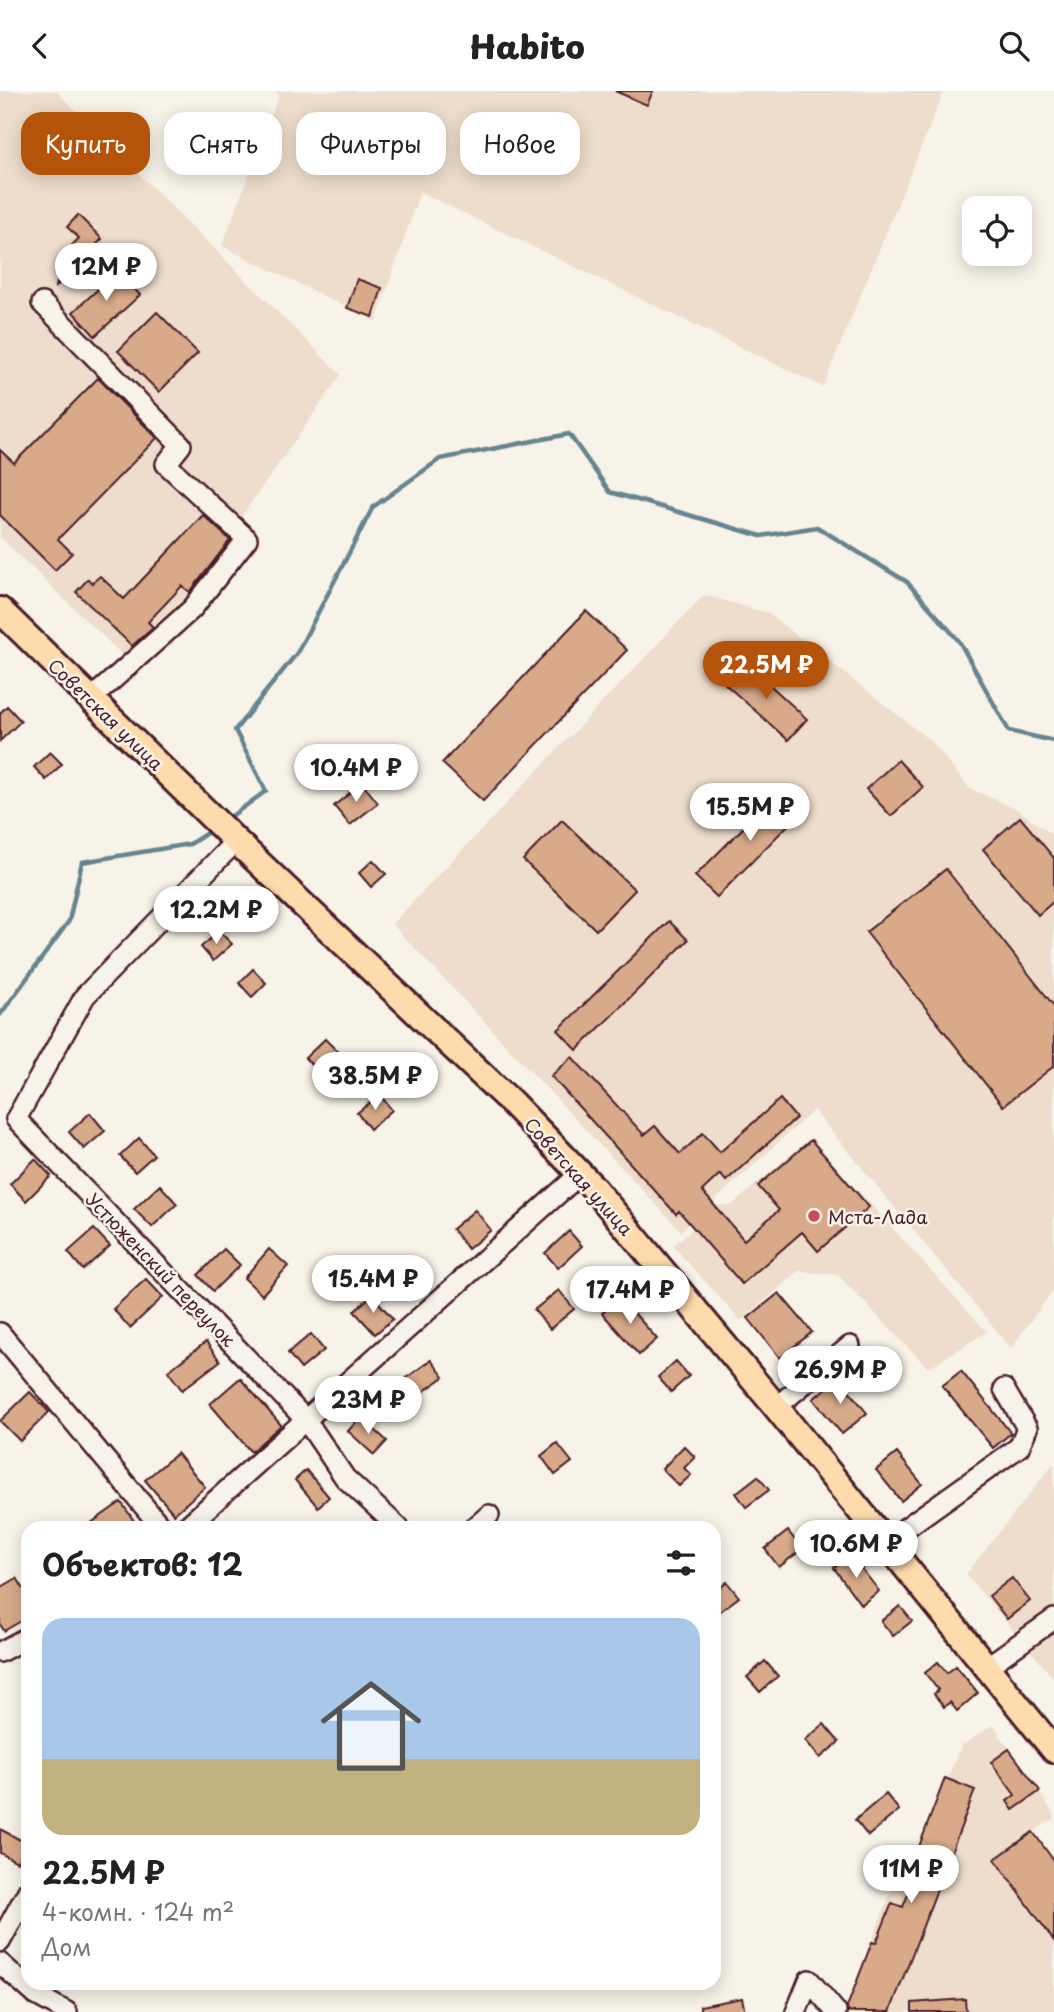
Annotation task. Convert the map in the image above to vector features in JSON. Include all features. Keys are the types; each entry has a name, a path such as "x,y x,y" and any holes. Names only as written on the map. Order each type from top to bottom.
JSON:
{"main road":[{"name":"Советская улица","path":"0,610 225,830 512,1103 580,1174 776,1407 1054,1750"}],"street":[{"path":"42,303 181,445 166,464 247,539 192,609 91,699"},
{"name":"Устюженский переулок","path":"225,830 85,996 16,1119 306,1420 345,1478 391,1521"},
{"path":"193,1521 580,1174"},
{"path":"0,1332 156,1521"},
{"path":"776,1407 850,1346"},
{"path":"887,1542 1018,1447 1027,1428 1004,1389"},
{"path":"482,1521 489,1515"},
{"path":"988,1666 1054,1619"},
{"path":"0,1652 21,1647"},
{"path":"0,1942 21,1904"},
{"path":"0,1963 21,1982"},
{"path":"796,2012 809,1980 836,2012"},
{"path":"30,1990 67,2012"}],"shaded area":[{"path":"0,91 56,91 77,112 21,112 21,175 140,175 341,375 239,520 260,536 188,627 140,672 0,537"},
{"path":"274,91 944,91 823,387 420,192 376,322 222,246 249,175 282,175 282,112 273,112 279,95"},
{"path":"704,595 768,613 933,743 969,788 1017,809 1054,836 1054,1289 1011,1348 814,1110 681,1231 392,924"},
{"path":"810,1138 987,1332 928,1368 838,1275 799,1271 741,1321 673,1246 719,1205 732,1205"},
{"path":"1054,1463 1054,1679 966,1574"},
{"path":"993,1725 1054,1814 1054,1819 1033,1832 1054,1861 1054,2012 845,2012 893,1886 901,1888 961,1746"}],"building":[{"path":"615,91 653,91 647,105"},
{"path":"78,215 102,239 56,287 64,254 79,238 67,227"},
{"path":"118,271 140,295 95,336 73,312"},
{"path":"357,279 382,288 373,317 347,308"},
{"path":"157,312 198,353 159,392 118,351"},
{"path":"98,378 157,438 58,539 72,553 55,570 0,515 0,450 14,463"},
{"path":"203,515 230,540 190,592 182,586 148,622 153,627 132,646 76,592 88,579 92,583 100,576 124,599"},
{"path":"586,611 627,650 483,801 442,763"},
{"path":"745,662 807,719 788,740 725,684"},
{"path":"7,706 21,721 0,741 0,713"},
{"path":"50,752 62,764 46,780 34,767"},
{"path":"898,760 923,787 891,816 866,789"},
{"path":"362,783 378,803 350,825 334,806"},
{"path":"783,788 804,809 717,897 695,876"},
{"path":"1020,817 1054,858 1054,901 1038,915 983,849"},
{"path":"562,820 635,890 596,930 523,860"},
{"path":"373,860 386,874 371,887 359,873"},
{"path":"946,869 1054,1006 1054,1066 1003,1106 866,932"},
{"path":"669,921 688,940 577,1050 558,1030"},
{"path":"219,931 232,944 213,961 201,947"},
{"path":"253,969 266,983 252,997 239,983"},
{"path":"325,1039 338,1052 318,1071 305,1058"},
{"path":"572,1057 644,1135 655,1126 680,1154 703,1133 720,1152 780,1099 796,1118 726,1181 720,1174 702,1191 744,1240 779,1210 758,1186 811,1140 869,1207 818,1251 802,1232 742,1284 679,1211 676,1214 551,1076"},
{"path":"380,1095 392,1110 370,1129 357,1113"},
{"path":"90,1113 105,1131 84,1149 69,1132"},
{"path":"139,1138 154,1155 135,1172 120,1156"},
{"path":"35,1159 51,1176 26,1201 10,1184"},
{"path":"160,1185 177,1204 152,1227 134,1209"},
{"path":"475,1210 491,1230 468,1249 452,1229"},
{"path":"94,1229 110,1246 83,1270 68,1252"},
{"path":"569,1231 582,1246 558,1268 545,1253"},
{"path":"224,1249 240,1265 213,1291 198,1275"},
{"path":"269,1249 288,1266 262,1295 244,1278"},
{"path":"146,1279 163,1297 130,1328 113,1309"},
{"path":"559,1290 574,1309 550,1329 534,1310"},
{"path":"779,1293 812,1332 780,1358 748,1318"},
{"path":"372,1295 393,1319 375,1334 354,1311"},
{"path":"620,1297 657,1339 639,1355 602,1313"},
{"path":"311,1334 324,1350 301,1369 288,1353"},
{"path":"206,1342 220,1361 182,1390 168,1371"},
{"path":"431,1360 444,1377 417,1396 405,1379"},
{"path":"676,1361 689,1376 671,1392 658,1377"},
{"path":"961,1371 1011,1433 993,1448 942,1386"},
{"path":"240,1378 281,1425 251,1452 210,1404"},
{"path":"839,1378 867,1413 842,1434 813,1399"},
{"path":"30,1392 49,1412 20,1441 0,1421"},
{"path":"361,1417 387,1441 374,1455 348,1431"},
{"path":"557,1443 572,1462 555,1475 541,1456"},
{"path":"684,1446 695,1457 684,1468 691,1475 679,1486 662,1469"},
{"path":"177,1453 205,1487 174,1514 145,1480"},
{"path":"897,1453 922,1484 901,1501 876,1470"},
{"path":"306,1470 329,1497 318,1507 295,1480"},
{"path":"758,1476 769,1490 746,1507 736,1493"},
{"path":"121,1502 134,1521 94,1521"},
{"path":"788,1531 802,1549 779,1567 765,1549"},
{"path":"851,1555 879,1591 861,1605 834,1568"},
{"path":"17,1578 21,1585 21,1621 4,1631 0,1624 0,1588"},
{"path":"1012,1578 1030,1601 1007,1619 989,1596"},
{"path":"727,1582 739,1597 721,1611 721,1587"},
{"path":"900,1606 912,1621 893,1636 881,1621"},
{"path":"765,1661 778,1676 760,1692 747,1677"},
{"path":"938,1662 947,1673 956,1666 978,1693 957,1711 950,1702 944,1707 934,1694 938,1690 925,1673"},
{"path":"824,1724 839,1742 820,1758 805,1740"},
{"path":"1009,1749 1040,1791 1013,1810 1007,1801 1015,1795 991,1762"},
{"path":"945,1778 975,1790 890,2012 848,2012 847,2007 872,1942 876,1943 892,1903 903,1907 912,1883 906,1881"},
{"path":"886,1794 899,1810 868,1836 855,1820"},
{"path":"0,1829 21,1840 21,1854 17,1862 0,1853"},
{"path":"1033,1832 1054,1861 1054,1941 995,1859"},
{"path":"742,1998 745,2012 700,2012 700,2006"},
{"path":"965,1999 966,2012 912,2012 912,2003"}],"waterway":[{"path":"226,820 266,791 235,730 297,653 373,507 440,459 569,434 610,492 761,536 817,527 907,582 959,641 1009,731 1054,741"},
{"path":"0,1015 69,921 82,862 190,844 213,829"}],"place":[{"name":"Мста-Лада","path":"814,1216"}]}
